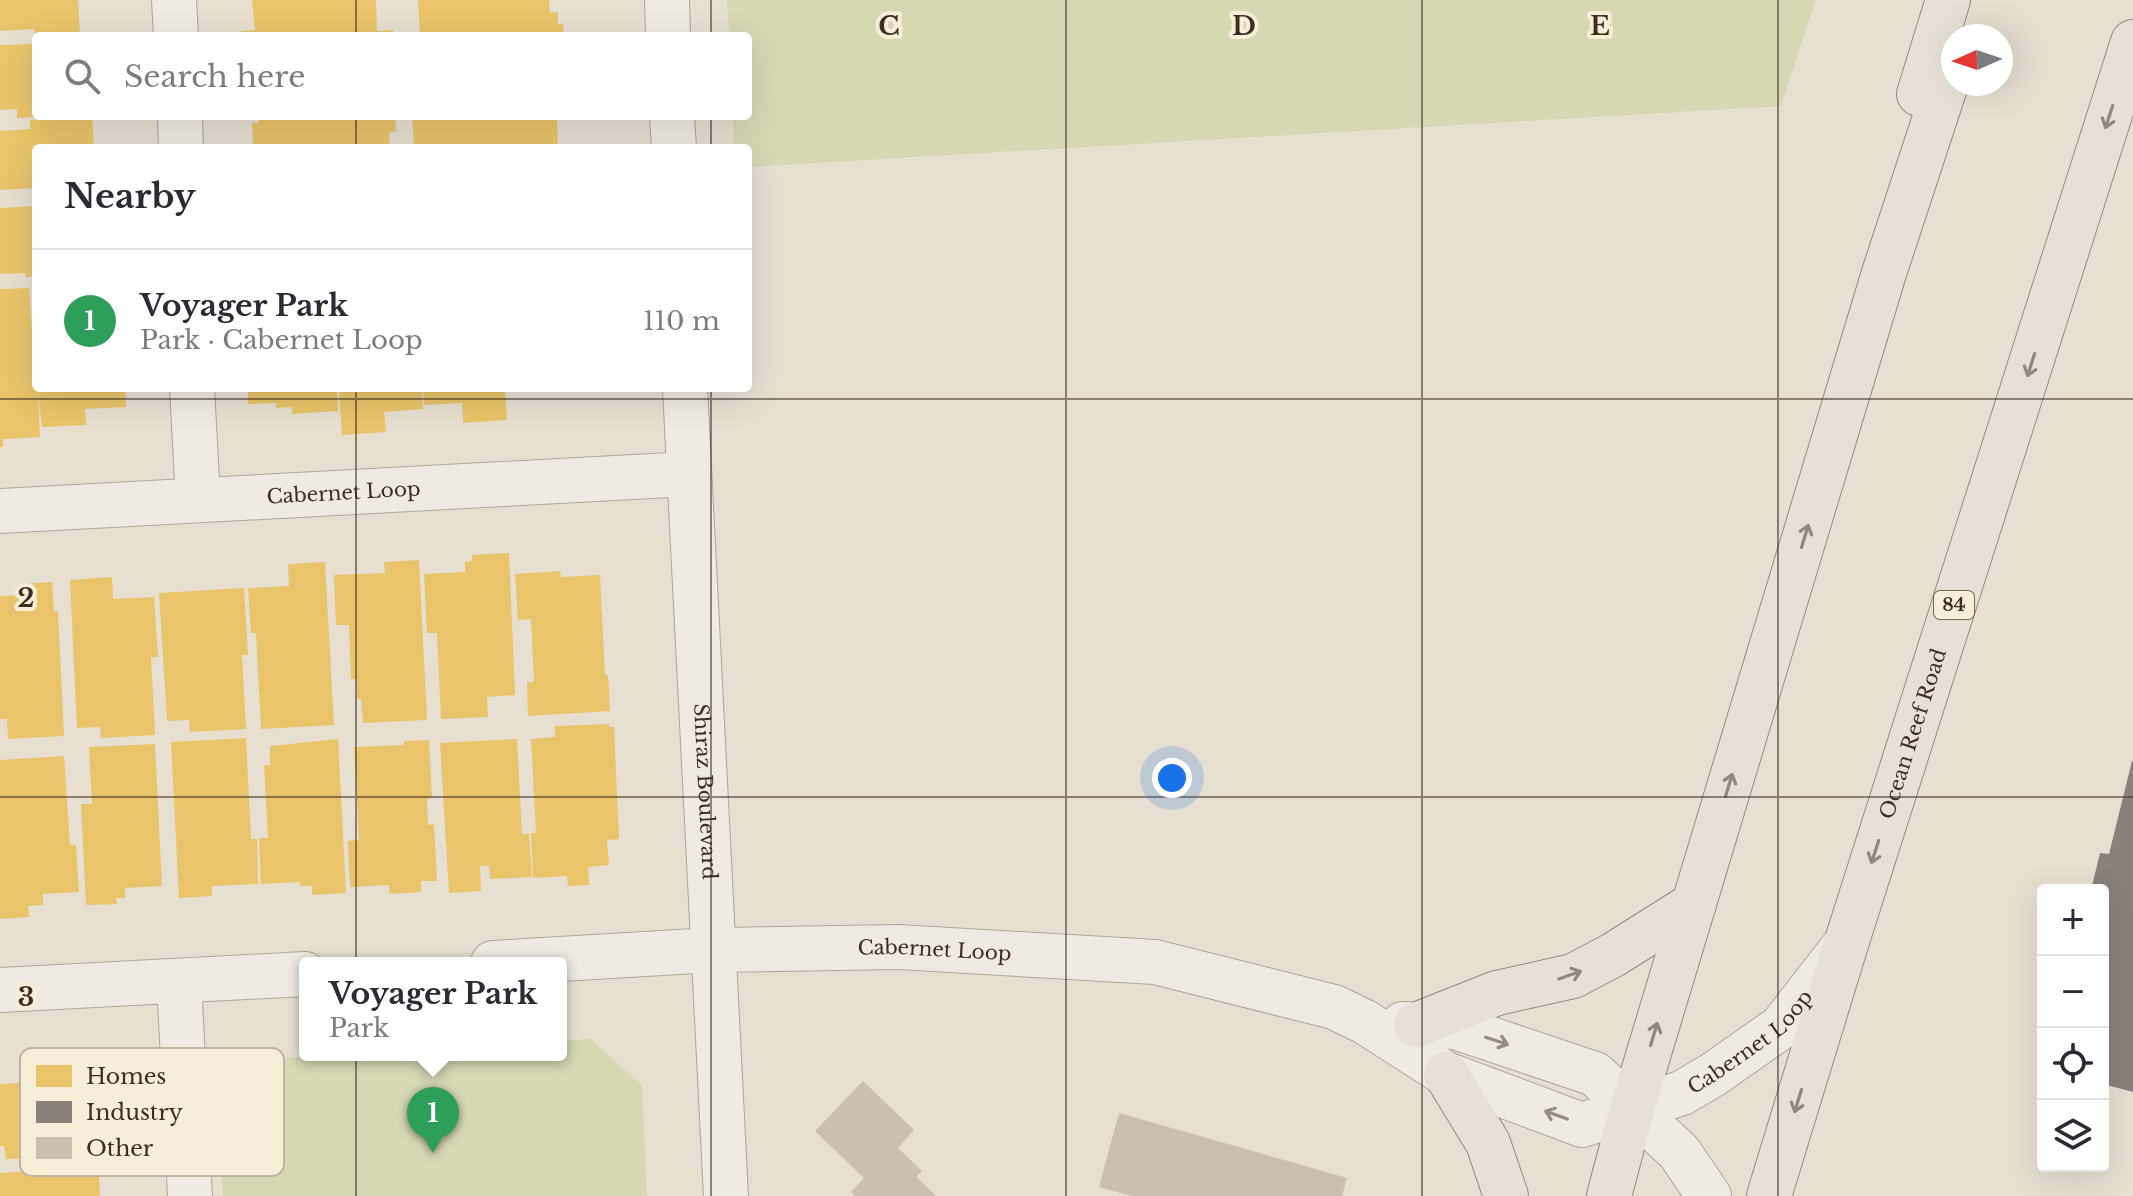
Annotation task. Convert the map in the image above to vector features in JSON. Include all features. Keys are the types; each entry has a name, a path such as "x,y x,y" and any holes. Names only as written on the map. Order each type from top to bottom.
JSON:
{"main road":[{"path":"1884,273 1911,119 1948,0"},
{"path":"1966,24 1974,0"},
{"name":"Ocean Reef Road","path":"1769,1196 2133,42"},
{"path":"1609,1196 1632,1109 1884,273 1942,96"},
{"path":"1416,1025 1497,993 1573,976 1613,955 1694,904"},
{"path":"1446,1074 1488,1143 1506,1196"}],"street":[{"path":"174,0 176,32"},
{"path":"667,0 668,32"},
{"path":"180,120 181,144"},
{"path":"672,120 674,144"},
{"path":"192,392 198,499"},
{"name":"Shiraz Boulevard","path":"685,392 726,1196"},
{"name":"Cabernet Loop","path":"0,511 689,474"},
{"name":"Cabernet Loop","path":"567,959 712,950 899,947 1155,962 1334,1007 1365,1022 1446,1074 1582,1125 1682,1093 1781,1027 1846,944"},
{"path":"0,990 299,974"},
{"path":"179,981 182,1048"},
{"name":"Cabernet Loop","path":"1365,1022 1455,1027 1595,1074 1679,1152 1709,1196"},
{"path":"189,1176 190,1196"}],"green space":[{"path":"727,0 1816,0 1781,106 752,167 752,144 734,144 733,120 752,120 752,32 729,32"},
{"path":"591,1039 642,1085 647,1196 223,1196 222,1176 284,1176 284,1058 299,1057 299,1061 567,1061 567,1041"}],"building: Homes":[{"path":"0,0 78,0 80,32 34,32 34,29 0,31"},
{"path":"252,0 376,0 377,31 393,32 241,32 255,30"},
{"path":"418,0 549,0 550,13 558,12 558,24 563,24 564,32 420,32"},
{"path":"32,44 32,117 17,118 17,109 0,110 0,45"},
{"path":"30,120 92,120 94,144 32,144 32,188 0,190 0,131 30,129"},
{"path":"259,120 395,120 396,131 389,133 390,144 253,144 252,123 259,123"},
{"path":"412,120 557,120 558,144 414,144"},
{"path":"32,206 32,276 26,277 25,273 0,274 0,208"},
{"path":"29,288 32,392 125,392 126,407 85,409 86,425 42,427 38,395 40,437 3,439 3,447 0,447 0,289"},
{"path":"248,392 337,392 338,411 292,414 292,407 276,408 276,403 248,404"},
{"path":"339,392 422,392 423,409 384,412 386,432 342,435"},
{"path":"423,392 505,392 507,420 463,423 462,403 424,405"},
{"path":"509,553 515,695 487,697 488,717 441,719 437,633 427,633 424,574 465,572 465,562 472,561 472,555"},
{"path":"419,560 427,720 363,723 356,679 351,679 349,625 336,625 334,575 385,573 384,562"},
{"path":"325,562 334,725 261,729 256,633 251,633 248,588 289,586 288,564"},
{"path":"560,571 561,577 600,575 610,711 528,716 527,682 534,682 531,619 518,620 515,574"},
{"path":"112,577 113,599 154,597 158,657 151,657 155,735 101,738 100,727 77,728 70,580"},
{"path":"52,582 54,611 58,611 64,736 8,739 7,719 0,719 0,596 22,595 22,584"},
{"path":"244,588 248,655 242,655 246,729 190,732 189,720 167,721 159,593"},
{"path":"609,724 609,727 614,727 619,839 607,840 609,865 588,867 589,885 568,886 567,876 533,878 531,833 536,833 531,739 555,737 555,726"},
{"path":"246,738 251,839 257,839 258,884 212,886 212,896 179,898 171,742"},
{"path":"338,739 346,893 312,895 312,886 300,886 300,882 261,884 259,838 268,838 264,765 270,765 270,746"},
{"path":"517,739 522,834 529,834 532,877 490,879 489,866 480,866 481,891 449,893 440,743"},
{"path":"429,740 432,798 427,799 428,825 434,824 437,881 421,881 421,892 389,894 389,885 350,887 348,841 359,840 354,747 404,745 404,741"},
{"path":"155,744 162,886 125,888 125,898 116,898 117,904 86,905 81,804 92,804 89,747"},
{"path":"64,756 70,845 76,845 79,892 43,894 43,905 28,906 29,917 0,919 0,760"},
{"path":"20,1083 20,1158 6,1159 4,1146 0,1146 0,1084"},
{"path":"0,1173 99,1176 100,1196 0,1196"}],"building: Industry":[{"path":"2133,761 2133,1092 2109,1086 2109,884 2092,884 2100,853 2109,854"}],"building: Other":[{"path":"863,1081 914,1130 898,1148 922,1171 916,1177 936,1196 855,1196 851,1192 864,1178 815,1131"},
{"path":"1119,1113 1347,1178 1342,1196 1132,1196 1099,1187"}],"place":[{"name":"Voyager Park","path":"433,1153"}]}
